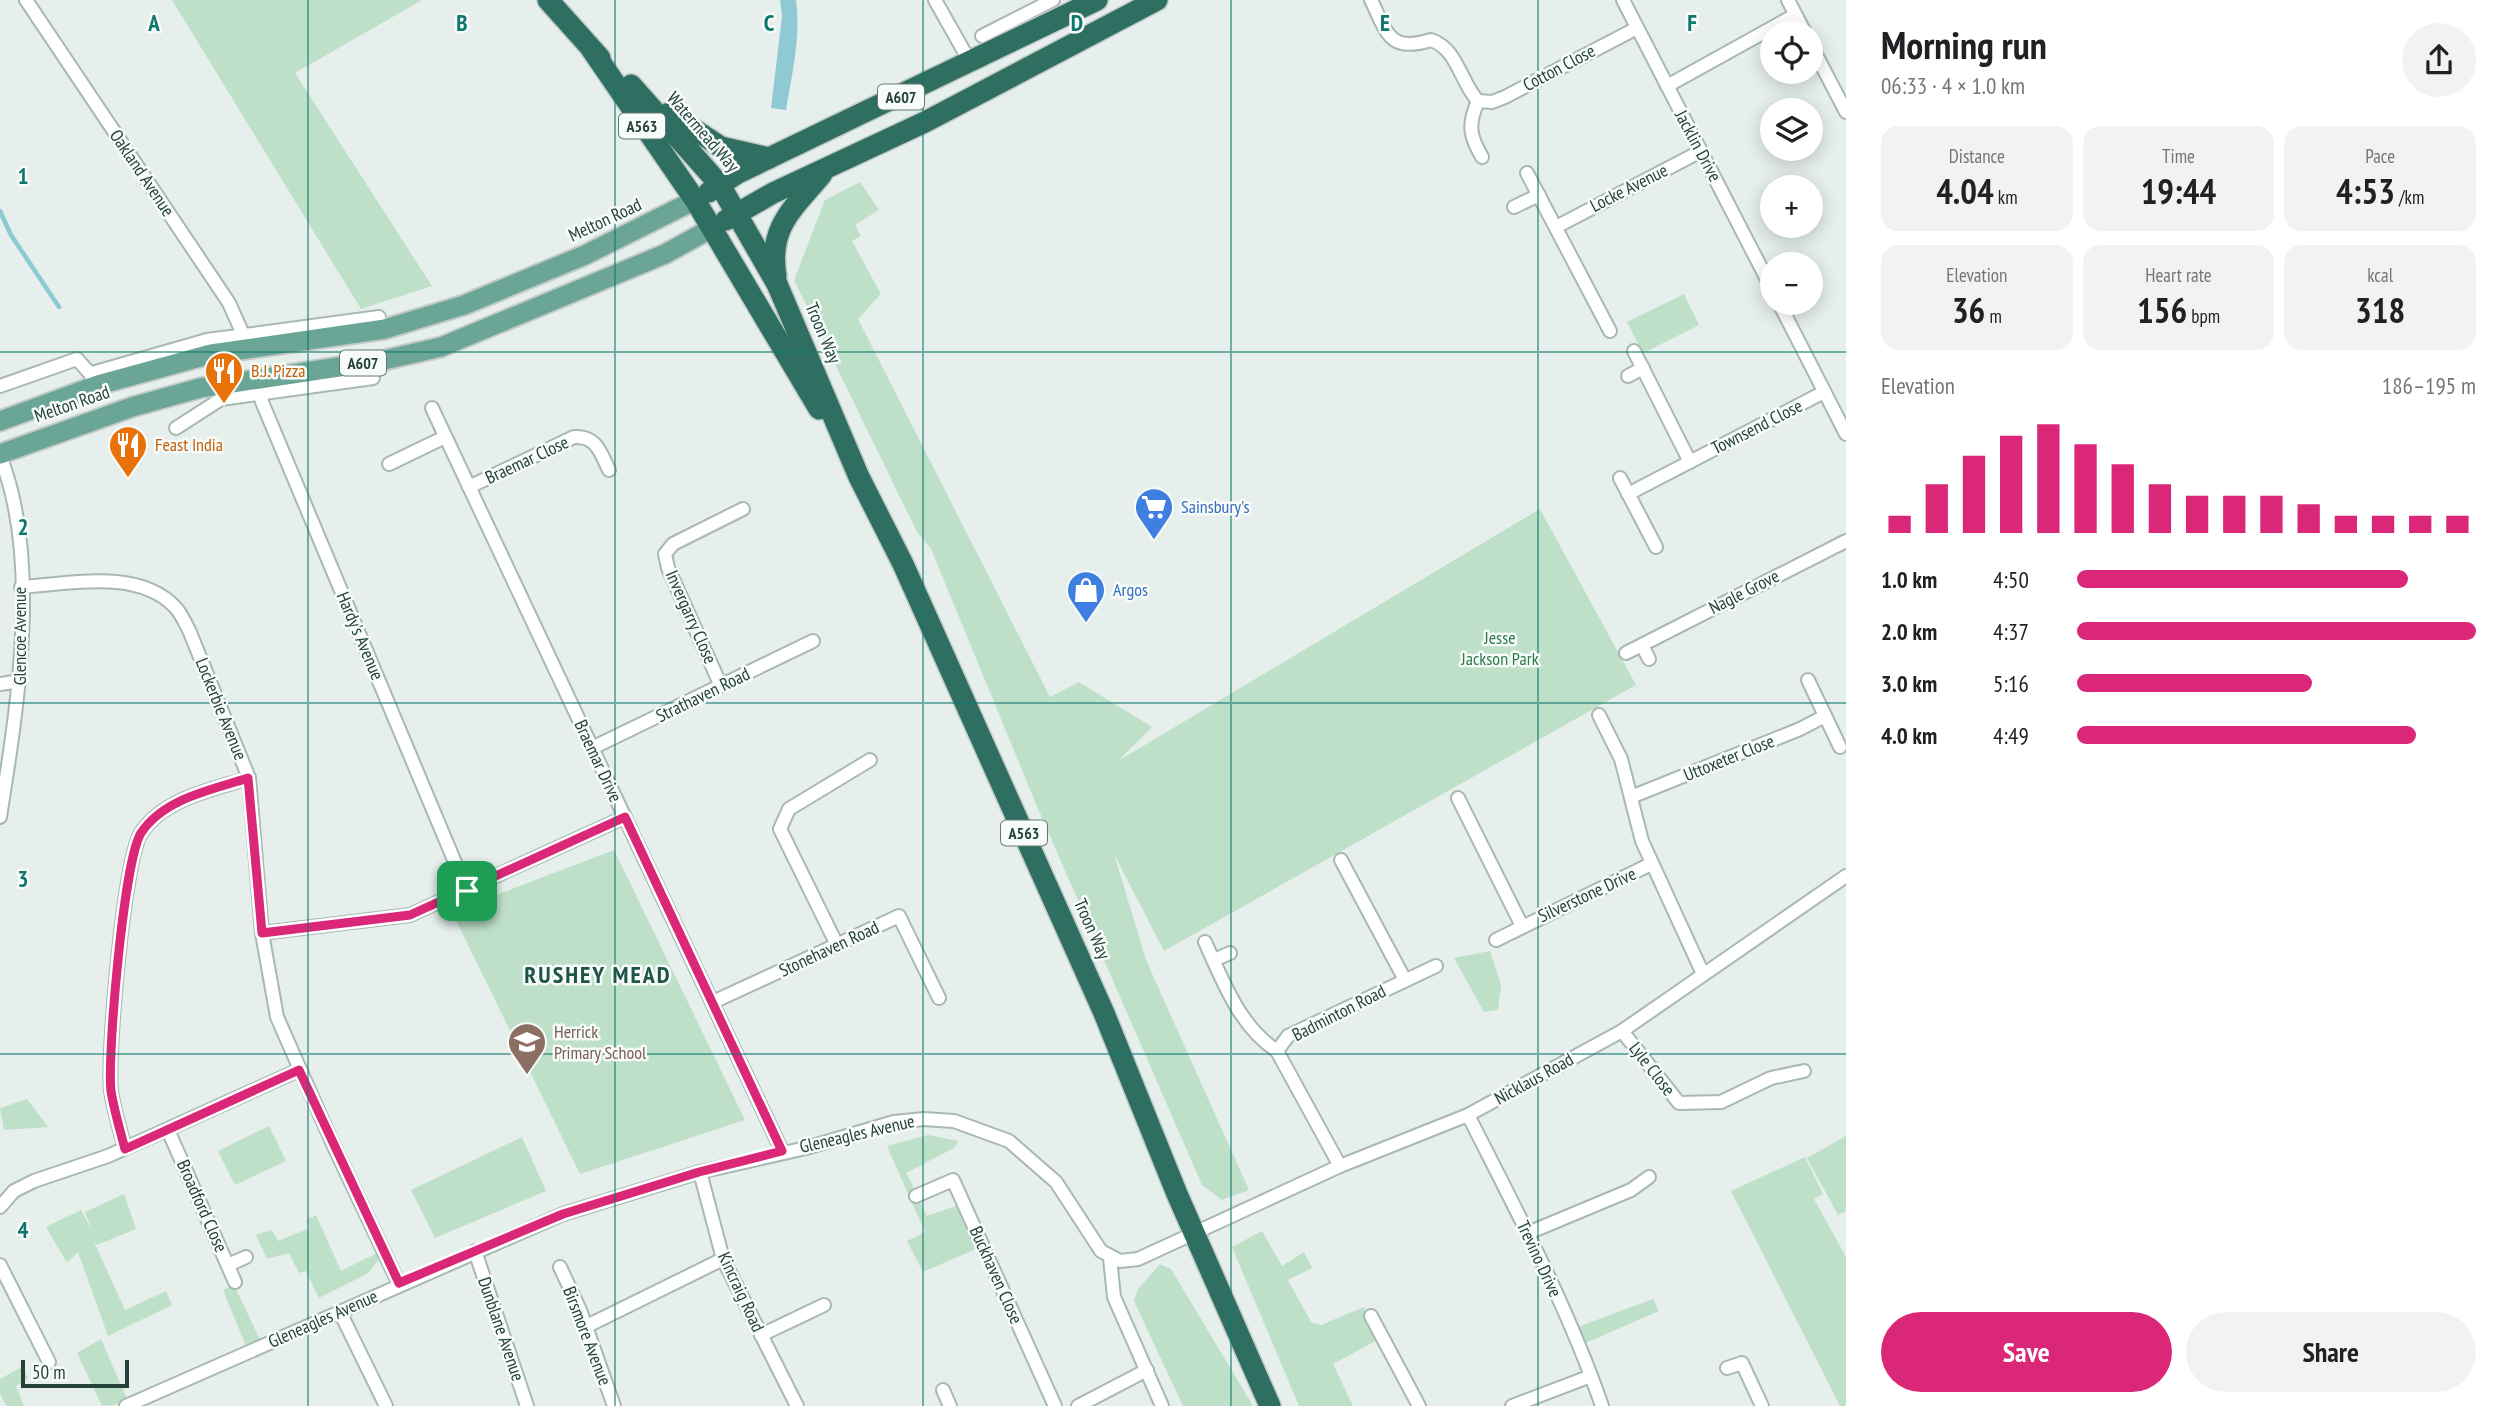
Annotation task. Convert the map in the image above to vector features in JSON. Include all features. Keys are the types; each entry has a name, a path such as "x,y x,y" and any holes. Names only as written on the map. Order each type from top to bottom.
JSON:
{"highway":[{"name":"Watermead Way","path":"548,0 592,50 631,85 708,141 721,147 769,158"},
{"name":"Melton Road","path":"695,200 769,158 970,62 1028,24 1089,16 1157,0"},
{"name":"Melton Road","path":"712,228 737,212 925,122 1105,13"},
{"name":"Watermead Way","path":"592,50 712,228"},
{"name":"Watermead Way","path":"631,85 720,185 737,212"},
{"name":"Melton Road","path":"777,284 772,253 775,236 783,220 828,167"},
{"name":"Troon Way","path":"737,212 777,284 859,477"},
{"name":"Troon Way","path":"712,228 859,477 903,564 1104,1013 1195,1235 1270,1406"}],"main road":[{"name":"Melton Road","path":"0,421 95,379 211,355 247,343 382,323 496,292 585,255 695,200"},
{"name":"Melton Road","path":"0,455 132,407 200,388 258,387 441,347 507,322 665,254 712,228"},
{"path":"382,323 393,358"}],"street":[{"name":"Oakland Avenue","path":"26,0 229,303 247,343"},
{"path":"936,0 970,62"},
{"path":"982,36 1028,24 1054,0"},
{"path":"1371,0 1386,31 1401,45 1411,46 1431,40 1449,50 1468,90 1478,101 1469,121 1471,138 1482,157"},
{"name":"Jacklin Drive","path":"1623,0 1760,266"},
{"path":"1788,0 1798,21"},
{"path":"1667,86 1795,15"},
{"name":"Cotton Close","path":"1478,101 1492,102 1504,97 1637,27"},
{"path":"1823,68 1846,112"},
{"name":"Locke Avenue","path":"1556,227 1701,151"},
{"path":"1527,173 1556,227 1607,310 1610,331"},
{"path":"1514,207 1539,195"},
{"path":"1785,315 1846,435"},
{"name":"Townsend Close","path":"1634,351 1690,462"},
{"name":"Melton Road","path":"0,386 77,359 95,379"},
{"path":"1628,376 1643,368"},
{"path":"176,428 221,400 258,387 373,378"},
{"name":"Hardy's Avenue","path":"258,387 467,891"},
{"name":"Townsend Close","path":"1628,494 1824,392"},
{"name":"Braemar Drive","path":"432,408 782,1151"},
{"path":"389,464 445,437"},
{"name":"Braemar Close","path":"469,487 574,437 586,437 595,441 609,470"},
{"name":"Glencoe Avenue","path":"0,455 18,533 21,587 20,681 0,817"},
{"path":"1620,478 1656,547"},
{"name":"Invergarry Close","path":"722,686 668,568 666,554 673,544 743,509"},
{"name":"Nagle Grove","path":"1626,653 1846,541"},
{"name":"Lockerbie Avenue","path":"21,587 71,583 136,585 158,593 176,608 199,653 248,778 262,933 277,1017 399,1283"},
{"name":"Strathaven Road","path":"592,748 813,641"},
{"path":"1642,645 1650,659"},
{"path":"1808,680 1840,747"},
{"path":"0,684 20,681"},
{"name":"Silverstone Drive","path":"1599,715 1609,747 1631,797 1651,864 1703,974"},
{"name":"Uttoxeter Close","path":"1631,797 1800,729 1825,716"},
{"path":"837,945 780,830 789,809 870,760"},
{"path":"125,1149 111,1090 116,985 132,855 142,832 159,815 184,798 248,778"},
{"name":"Silverstone Drive","path":"1458,798 1474,815 1522,926"},
{"path":"262,933 410,915 625,817"},
{"name":"Badminton Road","path":"1341,860 1405,980"},
{"name":"Silverstone Drive","path":"1496,940 1651,864"},
{"name":"Nicklaus Road","path":"1195,1235 1340,1166 1468,1115 1622,1031 1846,876"},
{"name":"Stonehaven Road","path":"712,1003 900,915 939,999"},
{"name":"Badminton Road","path":"1205,942 1247,1022 1259,1039 1277,1051 1340,1166"},
{"path":"1214,960 1230,953"},
{"name":"Badminton Road","path":"1277,1051 1288,1036 1436,966"},
{"name":"Lyle Close","path":"1622,1031 1679,1103 1721,1102 1771,1078 1804,1071"},
{"path":"0,1207 13,1191 34,1181 125,1149 299,1070"},
{"name":"Trevino Drive","path":"1468,1115 1528,1233 1602,1406"},
{"name":"Gleneagles Avenue","path":"126,1406 340,1312 399,1283 563,1214 699,1172 782,1151 806,1148 874,1127 924,1118 954,1121 1009,1142 1056,1181 1093,1240 1110,1258"},
{"name":"Broadford Close","path":"168,1130 235,1282"},
{"name":"Kincraig Road","path":"699,1172 723,1259 797,1406"},
{"path":"1528,1233 1631,1190 1649,1177"},
{"name":"Buckhaven Close","path":"916,1196 953,1180 1055,1406"},
{"path":"1162,1406 1114,1297 1110,1258 1129,1261 1195,1235"},
{"name":"Dunblane Avenue","path":"475,1251 527,1406"},
{"path":"228,1265 246,1257"},
{"path":"585,1327 723,1259"},
{"path":"0,1265 49,1362"},
{"name":"Birsmore Avenue","path":"560,1267 614,1406"},
{"path":"761,1335 824,1305"},
{"path":"340,1312 386,1406"},
{"path":"1371,1316 1419,1406"},
{"path":"1727,1368 1742,1363 1762,1406"},
{"path":"1078,1406 1147,1370"},
{"path":"1512,1406 1591,1376"},
{"path":"943,1390 950,1406"}],"green space":[{"path":"172,0 422,0 295,73 432,286 361,309"},
{"name":"Jesse Jackson Park","path":"860,182 879,210 855,225 861,236 852,241 881,294 858,319 1050,697 1079,682 1152,727 1118,761 1540,509 1636,685 1164,951 1114,854 1146,960 1249,1190 1222,1200 1202,1185 1036,804 931,549 917,532 794,280 825,200"},
{"path":"1684,294 1699,325 1643,353 1627,322"},
{"path":"614,850 745,1120 580,1174 452,912"},
{"path":"1490,951 1501,985 1498,1010 1484,1012 1454,958"},
{"path":"27,1099 48,1127 4,1130 0,1108"},
{"path":"269,1126 286,1161 235,1185 218,1151"},
{"path":"928,1135 958,1141 954,1148 906,1173 924,1210 927,1216 964,1203 983,1246 923,1272 907,1241 925,1232 887,1146"},
{"path":"1846,1136 1846,1211 1838,1215 1807,1158"},
{"path":"522,1137 546,1191 435,1238 411,1190"},
{"path":"1805,1157 1823,1194 1814,1199 1846,1257 1846,1406 1840,1406 1731,1191"},
{"path":"124,1194 136,1229 97,1245 94,1242 125,1310 166,1291 172,1305 108,1336 78,1252 67,1263 46,1227 81,1210 91,1229 85,1212"},
{"path":"316,1215 341,1271 379,1252 381,1257 367,1274 319,1298 306,1271 299,1273 289,1253 267,1259 256,1235 272,1230 278,1241 310,1228 306,1220"},
{"path":"1262,1231 1282,1266 1304,1252 1312,1268 1288,1280 1311,1322 1321,1325 1364,1307 1381,1338 1333,1364 1353,1406 1299,1406 1232,1247"},
{"path":"1160,1264 1171,1269 1253,1406 1183,1406 1134,1301 1138,1289"},
{"path":"234,1285 262,1344 248,1351 223,1290"},
{"path":"1653,1299 1659,1311 1581,1345 1578,1327"},
{"path":"101,1339 129,1403 102,1406 77,1353"},
{"path":"22,1367 28,1378 16,1386 24,1406 6,1406 0,1393 0,1379"}],"water":[{"path":"780,0 796,0 797,14 795,55 786,110 771,108 782,16"}],"waterway":[{"path":"0,211 11,235 59,307"}],"place":[{"name":"B.J. Pizza","path":"224,405"},
{"name":"Feast India","path":"128,479"},
{"name":"Sainsbury's","path":"1154,541"},
{"name":"Argos","path":"1086,624"},
{"name":"Herrick Primary School","path":"527,1076"}],"district":[{"name":"RUSHEY MEAD","path":"598,975"}],"route":[{"path":"248,778 252,795 262,933 410,915 467,891 625,817 782,1151 699,1172 563,1214 399,1283 299,1070 125,1149 111,1090 116,985 132,855 142,832 159,815 184,798 248,778"}]}
